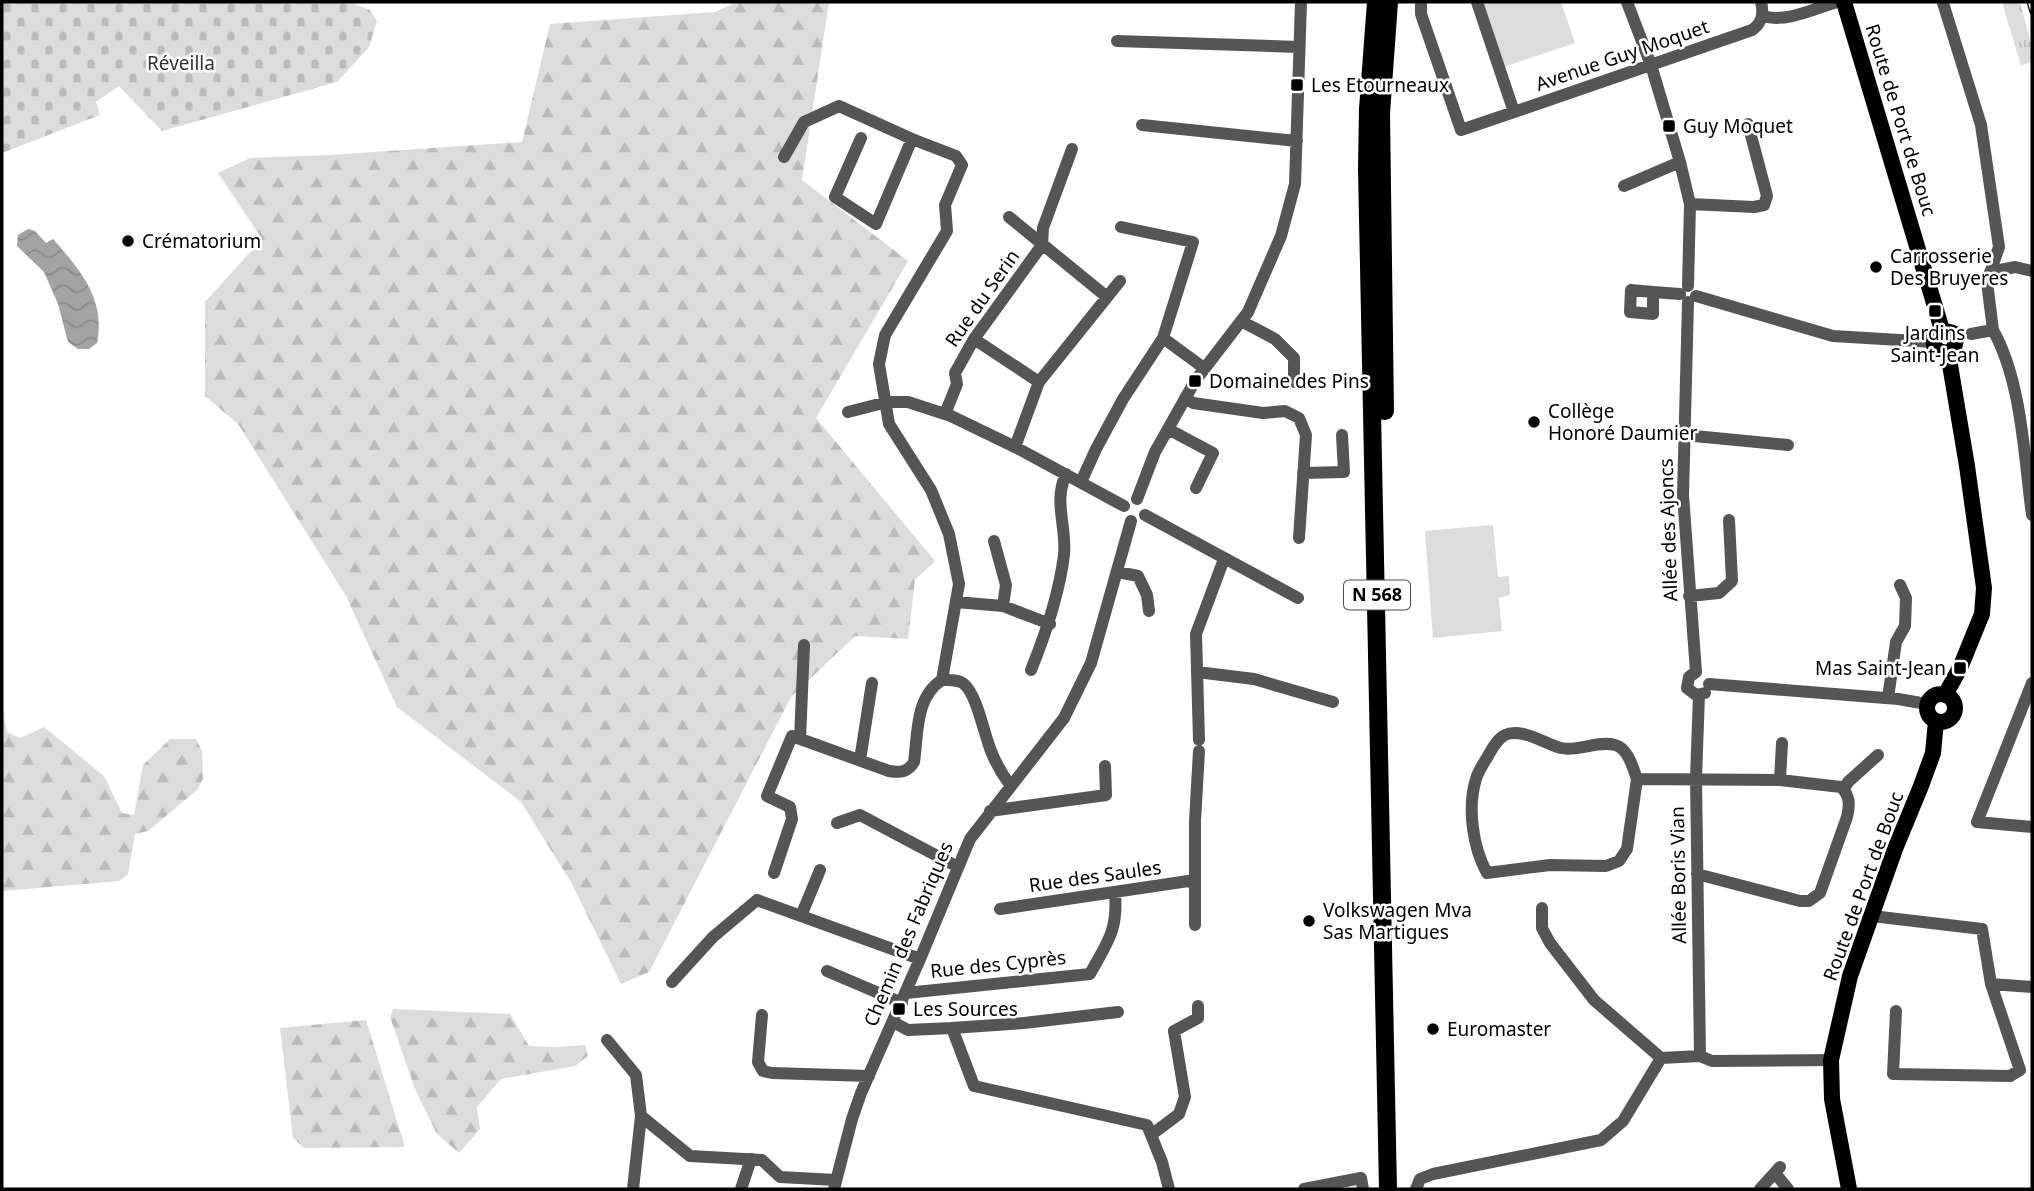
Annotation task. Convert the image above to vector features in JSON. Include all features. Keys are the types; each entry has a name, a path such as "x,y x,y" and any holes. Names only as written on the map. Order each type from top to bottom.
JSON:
{"highway":[{"path":"1366,2 1368,109"},
{"name":"N 568","path":"1377,2 1368,109 1367,169 1388,1189"},
{"name":"N 568","path":"1390,2 1381,114 1381,189 1399,1189"}],"main road":[{"name":"Route de Port de Bouc","path":"1844,2 1946,340 1967,466 1984,588 1982,614 1960,668 1945,695"},
{"path":"1945,695 1954,704 1954,713 1945,722 1936,722 1929,716 1927,704 1933,696 1945,695"},
{"name":"Route de Port de Bouc","path":"1850,1189 1832,1099 1831,1060 1850,975 1895,849 1922,786 1933,753 1936,722"}],"street":[{"name":"Avenue Guy Moquet","path":"1422,2 1421,14 1461,130 1752,30 1762,16"},
{"path":"1477,2 1514,112"},
{"name":"Allée des Ajoncs","path":"1627,2 1651,65 1690,204 1683,495 1696,672"},
{"path":"1761,2 1762,16 1771,19 1788,18 1837,2"},
{"path":"1137,499 1155,452 1185,398 1204,368 1248,312 1281,236 1295,184 1303,3"},
{"path":"1943,3 1980,125 1999,247 1987,282 1993,330 2005,352 2028,459 2032,515"},
{"path":"1117,41 1299,47"},
{"path":"784,157 804,122 839,106 956,156 962,165 945,205 947,231 885,335 879,364 889,424 931,490 949,534 958,584 942,680 927,694 921,709 914,762 910,768 900,773 796,738"},
{"path":"1690,204 1754,207 1764,205 1767,196 1748,124"},
{"path":"1142,125 1297,141"},
{"path":"861,138 835,197 876,224 912,139"},
{"path":"1042,245 1043,228 1072,149"},
{"path":"1624,186 1680,162"},
{"path":"1009,217 1107,297"},
{"path":"1081,482 1118,409 1163,338 1193,242 1121,227"},
{"name":"Rue du Serin","path":"945,414 957,384 955,373 974,339 1042,245"},
{"path":"1990,272 2015,267 2032,271"},
{"path":"1015,447 1039,382 1120,281"},
{"path":"1653,292 1688,295 1833,336 1946,340 1993,330"},
{"path":"1241,321 1275,339 1294,358 1294,382"},
{"path":"1163,338 1204,368"},
{"path":"974,339 1039,382"},
{"path":"1185,398 1193,403 1246,411 1285,411 1299,418 1306,435 1299,538"},
{"path":"848,412 887,402 908,402 945,414 1015,447 1124,506"},
{"path":"1168,429 1213,453 1196,488"},
{"path":"1303,473 1344,472 1342,435"},
{"path":"1684,435 1788,445"},
{"path":"1031,670 1050,624 1064,552 1059,507 1060,486 1066,474"},
{"path":"1137,499 1145,505 1145,514 1141,519 1131,520 1124,513 1124,506 1128,501 1137,499"},
{"path":"1145,514 1298,598"},
{"name":"Chemin des Fabriques","path":"835,1185 852,1119 970,839 1064,718 1091,663 1131,520"},
{"path":"1689,596 1719,593 1732,581 1729,520"},
{"path":"994,541 1006,585 1003,606"},
{"path":"1195,925 1199,746 1196,634 1224,559"},
{"path":"1118,572 1138,576 1147,595 1149,611"},
{"path":"1888,698 1896,642 1905,626 1906,598 1900,586"},
{"path":"956,602 1003,606 1050,624"},
{"path":"774,873 792,819 790,807 767,796 796,738 804,645"},
{"path":"1197,672 1254,679 1333,702"},
{"path":"1696,672 1705,674 1709,684 1707,691 1699,695 1690,691 1686,684 1689,677 1696,672"},
{"path":"942,680 963,683 971,694 990,751 999,772 1010,785"},
{"path":"860,760 872,682"},
{"path":"2032,683 1977,822 2032,827"},
{"path":"1709,684 1888,698 1927,704"},
{"name":"Allée Boris Vian","path":"1699,695 1696,778 1700,1056"},
{"path":"1517,733 1562,748 1615,744 1632,764 1637,779 1627,849 1619,861 1606,866 1550,864 1487,873 1481,863 1472,822 1472,795 1476,777 1496,743 1505,735 1517,733"},
{"path":"1780,780 1782,743"},
{"path":"1844,789 1848,782 1878,755"},
{"path":"990,811 1106,795 1105,766"},
{"path":"1637,779 1780,780 1841,786 1848,794 1850,806 1847,817 1820,893 1809,901 1697,874"},
{"path":"837,823 860,815 958,867"},
{"path":"801,916 820,870"},
{"name":"Rue des Saules","path":"1000,909 1195,880"},
{"name":"Rue des Cyprès","path":"904,998 1090,974 1111,937 1117,918 1115,892"},
{"path":"672,982 713,937 757,900 920,959"},
{"path":"1542,908 1542,928 1550,943 1594,1000 1661,1058 1700,1056 1712,1060 1831,1060"},
{"path":"1872,916 1982,929 1990,984 2020,1070 2010,1076 1894,1074 1896,1011"},
{"path":"827,971 904,998"},
{"path":"1990,984 2032,987"},
{"path":"1151,1135 1179,1114 1185,1097 1174,1031 1198,1018 1198,1006"},
{"path":"893,1022 908,1030 1024,1023 1118,1012"},
{"path":"762,1015 758,1062 764,1071 869,1076"},
{"path":"952,1028 974,1086 1147,1125 1162,1162 1169,1189"},
{"path":"607,1040 636,1075 641,1116 634,1189"},
{"path":"1416,1189 1420,1179 1433,1174 1601,1140 1623,1121 1661,1058"},
{"path":"641,1116 690,1156 762,1160 780,1177 835,1185"},
{"path":"741,1189 751,1159"},
{"path":"1760,1189 1777,1170 1788,1189"},
{"path":"1304,1189 1361,1178 1363,1189"}],"green space":[{"name":"Réveilla","path":"2,2 349,2 370,10 377,21 369,47 337,82 162,131 119,86 96,102 100,115 2,153"},
{"path":"737,2 829,2 802,180 908,261 816,418 935,561 915,580 908,639 855,636 791,697 649,972 621,984 572,884 521,802 397,707 345,594 238,424 205,396 205,302 262,239 218,173 250,158 522,142 550,24 715,12"},
{"path":"1481,2 1561,2 1575,43 1503,67"},
{"path":"2002,2 2020,2 2032,47 2032,61 2021,66"},
{"path":"1493,525 1498,577 1509,576 1510,595 1499,598 1502,631 1433,638 1425,531"},
{"path":"2,707 7,732 20,738 44,727 104,776 122,813 134,815 143,765 170,739 196,739 202,751 203,779 197,790 148,831 135,834 128,874 119,881 2,891"},
{"path":"393,1009 510,1014 529,1046 585,1045 588,1056 575,1066 501,1079 477,1107 480,1129 459,1153 437,1134 415,1089 390,1017"},
{"path":"366,1020 405,1147 304,1148 293,1138 280,1028"}],"water":[{"path":"28,229 35,231 46,243 53,239 73,262 88,286 98,313 99,327 97,343 89,349 78,349 68,342 58,304 44,272 17,246 18,235"}],"railway":[{"path":"2029,2 2032,12"}],"place":[{"name":"Les Etourneaux","path":"1297,85"},
{"name":"Guy Moquet","path":"1669,126"},
{"name":"Crématorium","path":"128,241"},
{"name":"Carrosserie Des Bruyeres","path":"1876,267"},
{"name":"Jardins Saint-Jean","path":"1935,311"},
{"name":"Domaine des Pins","path":"1195,381"},
{"name":"Collège Honoré Daumier","path":"1534,422"},
{"name":"Mas Saint-Jean","path":"1960,668"},
{"name":"Volkswagen Mva Sas Martigues","path":"1309,921"},
{"name":"Les Sources","path":"899,1009"},
{"name":"Euromaster","path":"1433,1029"}]}
